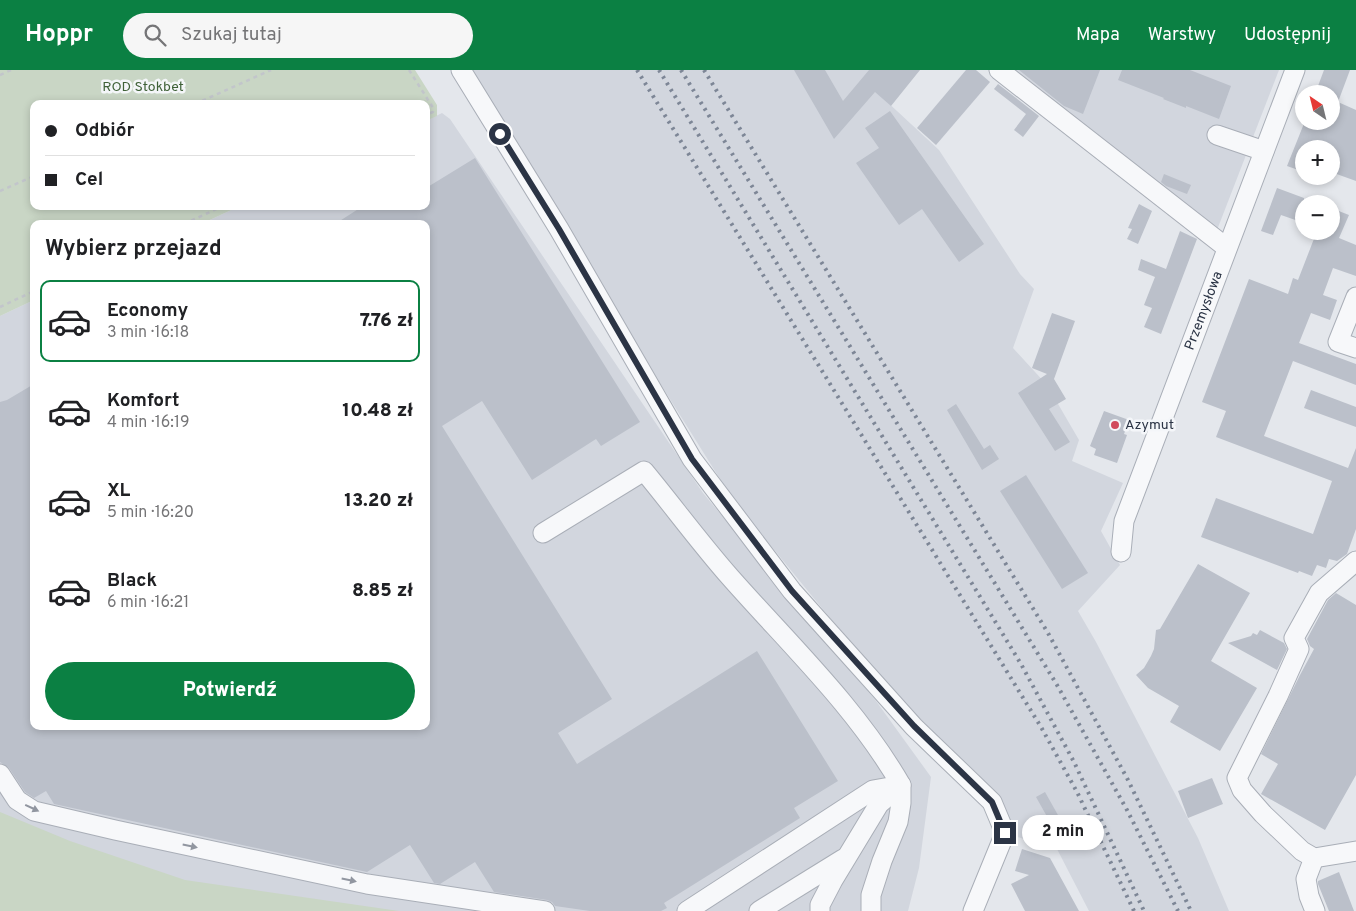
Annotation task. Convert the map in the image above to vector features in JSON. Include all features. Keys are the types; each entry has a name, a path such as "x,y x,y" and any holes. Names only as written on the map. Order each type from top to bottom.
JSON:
{"street":[{"path":"461,70 559,229 692,459 792,591 914,726 992,802 1005,833 972,911"},
{"path":"999,70 1227,248"},
{"name":"Przemysłowa","path":"1121,552 1124,521 1295,70"},
{"path":"1217,135 1264,151"},
{"path":"1356,297 1338,342 1356,348"},
{"path":"543,533 644,470 728,575 821,678 870,737 901,785 898,822 871,895 871,911"},
{"path":"1356,561 1319,593 1294,638 1299,650 1237,778 1242,790 1262,814 1302,851 1314,858 1356,851"},
{"path":"0,774 16,800 34,811 367,884 545,911"},
{"path":"820,911 820,905 833,880 878,804 901,785"},
{"path":"687,911 873,790 901,785"},
{"path":"759,911 847,857"},
{"path":"1314,858 1306,879 1309,896 1315,911"}],"path":[{"path":"0,75 12,70"},
{"path":"205,100 271,70"},
{"path":"409,70 428,100"},
{"path":"430,103 433,112 430,113"},
{"path":"0,191 30,178"},
{"path":"193,220 214,210"},
{"path":"0,307 30,294"}],"shaded area":[{"path":"464,70 906,70 883,98 939,150 1020,274 1034,289 1013,348 1047,385 1079,440 1072,461 1123,483 1101,531 1120,565 1078,611 1198,838 1229,911 1089,911 1057,849 1014,836 939,751 748,518 725,487"},
{"path":"1006,70 1279,70 1217,230"},
{"path":"442,113 450,119 703,493 876,701 931,777 919,868 908,911 317,911 201,900 0,824 0,316 30,302 30,730 430,730 430,220 210,220 231,210 430,210 430,119"}],"green space":[{"name":"ROD Stokbet","path":"0,70 415,70 437,105 437,116 430,119 430,100 30,100 30,210 231,210 210,220 30,220 30,302 0,316"},
{"path":"0,812 70,841 185,880 399,911 0,911"}],"building":[{"path":"794,70 825,70 843,101 869,70 920,70 891,106 875,92 834,139"},
{"path":"966,70 976,70 990,82 936,145 917,128"},
{"path":"1019,70 1100,70 1083,114 1064,106"},
{"path":"1122,70 1190,70 1231,86 1219,119 1186,106 1186,108 1118,80"},
{"path":"1324,70 1350,70 1340,97 1340,85 1318,85"},
{"path":"998,84 1039,116 1023,137 1014,130 1026,114 994,89"},
{"path":"1340,103 1356,110 1356,181 1340,175 1340,140 1297,140 1301,130 1340,130"},
{"path":"890,111 984,244 959,262 922,209 899,225 856,163 879,148 865,128"},
{"path":"1295,146 1295,169 1287,166"},
{"path":"475,158 640,422 601,446 596,439 532,480 482,401 442,426 612,699 558,733 577,764 757,651 838,781 794,808 800,818 664,903 667,908 661,911 590,911 555,906 547,900 494,892 475,862 440,884 434,883 410,845 367,872 54,804 46,791 34,798 25,792 9,768 0,762 0,402 30,386 30,730 430,730 430,220 341,220 357,210 430,210 430,186"},
{"path":"1164,174 1191,185 1187,194 1166,186 1161,182"},
{"path":"1277,188 1296,195 1295,220 1281,215 1273,235 1261,231"},
{"path":"1139,204 1152,211 1138,244 1127,239 1132,229 1128,228"},
{"path":"1340,212 1349,215 1340,236"},
{"path":"1180,231 1197,239 1161,334 1144,327 1152,308 1144,305 1155,277 1138,270 1141,259 1166,269"},
{"path":"1340,238 1356,245 1356,276 1333,268 1323,295 1337,300 1330,320 1311,313 1299,343 1356,364 1356,385 1293,361 1264,436 1348,468 1356,448 1356,529 1347,554 1337,561 1329,559 1326,568 1317,565 1312,576 1299,571 1298,573 1201,537 1216,498 1313,534 1332,481 1216,437 1226,411 1202,402 1249,279 1288,294 1293,278 1298,280 1314,240 1340,240"},
{"path":"1052,313 1075,321 1054,379 1066,399 1049,409 1070,442 1055,451 1018,393 1047,374 1032,368"},
{"path":"1311,390 1356,407 1356,427 1304,408"},
{"path":"956,404 984,449 990,445 999,459 982,470 947,410"},
{"path":"1104,411 1129,420 1124,434 1127,435 1117,463 1094,455 1096,449 1090,446"},
{"path":"1026,475 1088,573 1062,589 1000,491"},
{"path":"1198,564 1250,593 1211,661 1257,688 1220,751 1170,722 1179,706 1148,688 1136,675 1144,668 1151,656 1154,649 1156,630 1160,629"},
{"path":"1336,593 1356,605 1356,775 1325,830 1261,794 1278,764 1261,754 1314,649 1310,646 1307,639 1328,600"},
{"path":"1260,630 1284,643 1287,649 1277,670 1228,643 1251,636 1253,633 1257,635"},
{"path":"1212,778 1223,804 1188,818 1178,791"},
{"path":"1045,792 1063,824 1054,829 1036,797"},
{"path":"1022,849 1050,858 1079,911 1025,911 1011,884 1029,875 1015,871"},
{"path":"1339,872 1354,911 1329,911 1318,884 1318,881"}],"railway":[{"path":"637,70 1041,727 1077,792 1134,911"},
{"path":"659,70 1021,664 1074,762 1144,911"},
{"path":"681,70 1057,685 1127,810 1178,911"},
{"path":"704,70 1048,633 1128,780 1191,911"}],"place":[{"name":"Azymut","path":"1115,425"}],"route":[{"path":"500,134 559,229 692,459 792,591 914,726 992,802 1005,833"}]}
